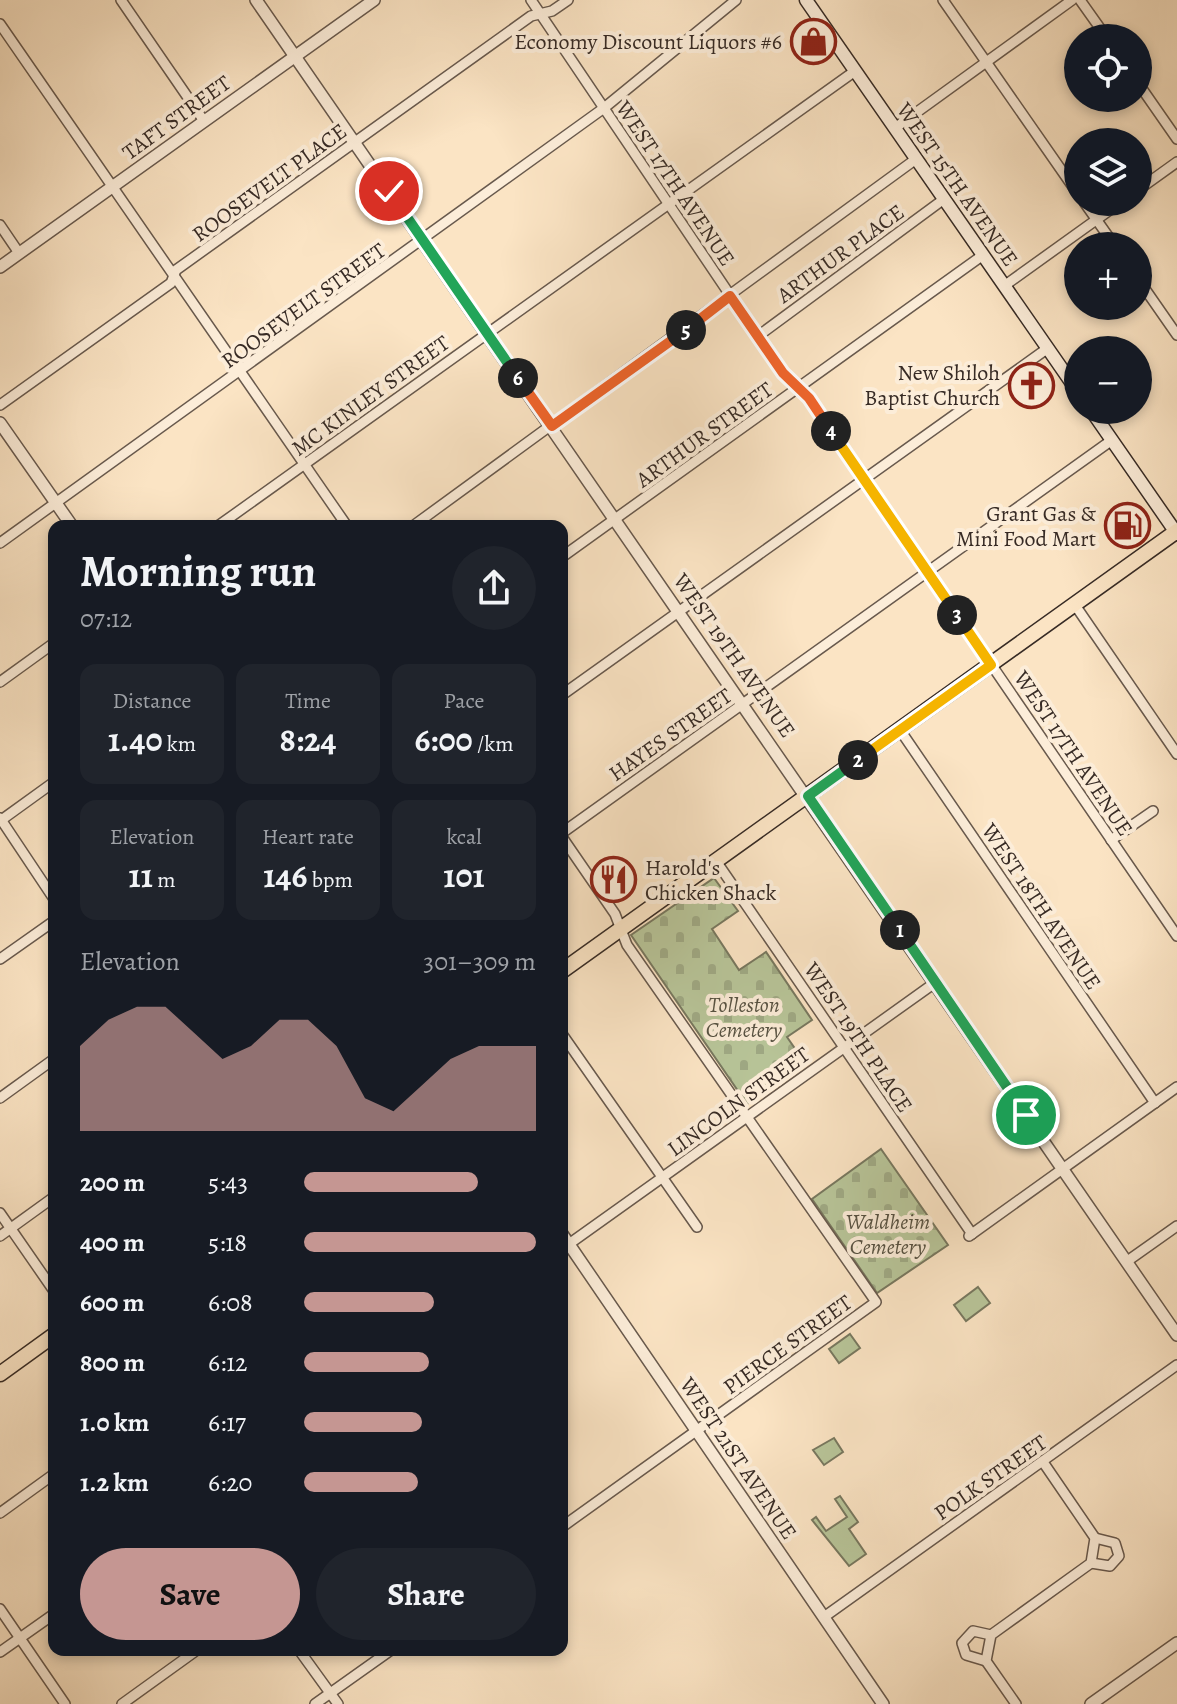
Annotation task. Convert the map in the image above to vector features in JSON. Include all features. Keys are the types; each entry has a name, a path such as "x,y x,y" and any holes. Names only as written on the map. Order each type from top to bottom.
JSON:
{"main road":[{"name":"WEST 15TH AVENUE","path":"806,0 1064,371"},
{"path":"568,967 1177,533 1101,424"},
{"path":"0,1374 48,1339"}],"street":[{"path":"121,0 204,121"},
{"name":"WEST 19TH AVENUE","path":"256,0 744,703 1177,1335"},
{"name":"TAFT STREET","path":"0,267 374,0"},
{"name":"WEST 17TH AVENUE","path":"531,0 730,296 864,479 1177,936"},
{"name":"ROOSEVELT PLACE","path":"0,405 162,290 176,270 531,16 568,0"},
{"name":"ROOSEVELT STREET","path":"0,543 604,108 736,0"},
{"path":"943,0 1064,174"},
{"path":"895,128 1072,0"},
{"path":"1080,0 1097,24"},
{"path":"0,24 343,520"},
{"name":"MC KINLEY STREET","path":"226,520 855,71"},
{"path":"1152,103 1177,139"},
{"path":"421,520 916,159"},
{"path":"1152,180 1177,162"},
{"name":"ARTHUR PLACE","path":"758,336 944,199"},
{"path":"1093,216 1105,232"},
{"path":"1004,286 1102,216"},
{"path":"0,225 19,253"},
{"name":"ARTHUR STREET","path":"568,553 983,255"},
{"path":"1152,299 1177,335"},
{"path":"568,691 1048,348"},
{"path":"0,423 68,520"},
{"name":"HAYES STREET","path":"568,831 1112,440"},
{"path":"1075,605 1177,754"},
{"path":"0,682 48,647"},
{"name":"WEST 18TH AVENUE","path":"900,730 1155,1103"},
{"path":"48,786 0,820 48,890"},
{"path":"1111,840 1153,811"},
{"path":"568,844 615,914 627,945 748,1117"},
{"name":"WEST 19TH PLACE","path":"716,861 970,1235 1063,1169"},
{"path":"0,959 48,925"},
{"name":"LINCOLN STREET","path":"568,1240 661,1179 936,982"},
{"path":"568,1043 697,1227"},
{"path":"0,1098 48,1063"},
{"path":"1063,1169 1177,1087"},
{"name":"PIERCE STREET","path":"568,1523 876,1302 748,1117"},
{"path":"0,1236 48,1201"},
{"path":"0,1213 48,1282"},
{"path":"1126,1262 1177,1226"},
{"name":"WEST 21ST AVENUE","path":"568,1249 883,1704"},
{"name":"POLK STREET","path":"824,1617 1177,1365"},
{"path":"986,1661 991,1635 1091,1563 1110,1566 1119,1556 1115,1543 1095,1538 1043,1462"},
{"path":"0,1513 48,1478"},
{"path":"1091,1563 1095,1538"},
{"path":"0,1609 65,1704"},
{"path":"0,1652 48,1618"},
{"path":"991,1635 973,1631 962,1643 966,1655 986,1661 1016,1704"},
{"path":"1091,1704 1177,1643"},
{"path":"122,1704 189,1656"},
{"path":"303,1656 338,1704"},
{"path":"315,1704 383,1656"}],"green space":[{"name":"Tolleston Cemetery","path":"714,878 738,911 712,929 739,970 766,952 812,1020 787,1037 805,1063 747,1104 631,935"},
{"name":"Waldheim Cemetery","path":"881,1149 948,1245 877,1293 812,1199"},
{"path":"978,1287 990,1303 966,1321 954,1305"},
{"path":"850,1334 860,1348 839,1363 829,1349"},
{"path":"834,1438 843,1452 824,1465 813,1450"},
{"path":"840,1496 858,1522 849,1529 866,1554 849,1566 812,1520 816,1517 826,1531 847,1517 835,1499"}],"place":[{"name":"Economy Discount Liquors #6","path":"813,41"},
{"name":"New Shiloh Baptist Church","path":"1031,385"},
{"name":"Grant Gas & Mini Food Mart","path":"1127,526"},
{"name":"Harold's Chicken Shack","path":"614,880"}],"route":[{"path":"389,191 552,426 726,302 730,296 783,373 809,398 991,665 808,796 1026,1115"}]}
